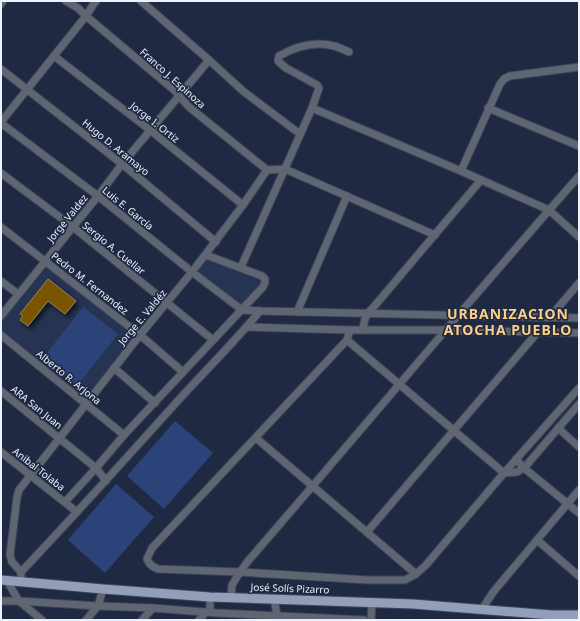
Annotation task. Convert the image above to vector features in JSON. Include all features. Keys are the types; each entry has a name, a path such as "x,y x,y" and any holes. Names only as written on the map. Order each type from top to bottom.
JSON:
{"main road":[{"name":"José Solís Pizarro","path":"4,581 210,597 413,604 482,609 550,617 579,615"}],"street":[{"name":"Franco J. Espinoza","path":"66,1 78,8 174,90 189,107 267,170"},
{"path":"1,123 86,16 96,1"},
{"path":"141,1 243,91 300,134"},
{"path":"241,268 312,108 319,88 317,85 286,68 278,61 279,56 300,47 314,44 334,46 349,52"},
{"name":"Jorge I. Ortiz","path":"54,56 150,130 243,206"},
{"name":"Jorge Valdez","path":"1,316 122,164 209,60"},
{"path":"461,171 488,108 504,79 510,76 579,67"},
{"name":"Hugo D. Aramayo","path":"1,69 122,164 216,242"},
{"path":"312,108 549,210 579,236"},
{"path":"488,108 579,146"},
{"name":"Luis E. García","path":"1,123 98,196 192,272 242,310"},
{"path":"267,170 285,169 435,235"},
{"name":"Jorge E. Valdéz","path":"21,572 12,562 10,555 19,490 140,335 206,255 243,206 267,170"},
{"name":"Sergio A. Cuellar","path":"1,173 73,227 213,340"},
{"path":"231,597 232,585 240,572 399,384 579,176"},
{"path":"362,330 364,320 368,313 482,180"},
{"path":"297,312 347,196"},
{"name":"Pedro M. Fernandez","path":"1,227 140,335 183,372"},
{"path":"65,502 124,435 263,287 265,279 262,276 206,255"},
{"path":"1,281 18,294"},
{"path":"550,317 579,283"},
{"path":"242,310 579,318"},
{"path":"21,582 21,572 78,512 260,311"},
{"path":"246,327 579,333"},
{"path":"350,330 347,340 152,548 147,559 148,563 158,569 240,572 368,580 405,580 416,574 426,565 516,459 579,388"},
{"path":"367,532 537,333"},
{"name":"Alberto R. Arjona","path":"1,335 124,435"},
{"path":"347,340 504,473 517,472 524,468 579,404"},
{"path":"114,368 155,403"},
{"name":"ARA San Juan","path":"1,391 96,468 106,481"},
{"path":"558,428 579,447"},
{"path":"256,438 416,574"},
{"name":"Anibal Tolaba","path":"1,452 78,512"},
{"path":"516,459 524,468 579,513"},
{"path":"482,609 494,591 579,490"},
{"path":"537,540 579,576"},
{"path":"4,581 33,617 42,620"},
{"path":"86,620 98,606 103,589"},
{"path":"210,597 211,612"},
{"path":"274,599 280,618"},
{"path":"1,601 153,608 280,618 364,620"},
{"path":"371,620 372,603"},
{"path":"142,620 153,608"},
{"path":"199,620 211,612"},
{"path":"211,612 225,620"}],"shaded area":[{"path":"206,255 262,276 265,282 242,309 193,272"},
{"path":"45,262 139,335 86,403 1,334 1,318"},
{"path":"83,307 118,334 77,386 43,358"},
{"path":"175,421 213,453 164,509 127,476"},
{"path":"116,484 154,517 105,573 68,540"}],"building":[{"path":"48,279 76,301 65,314 48,301 28,326 20,320 23,316 20,314"}],"district":[{"name":"URBANIZACION ATOCHA PUEBLO","path":"508,322"}]}
